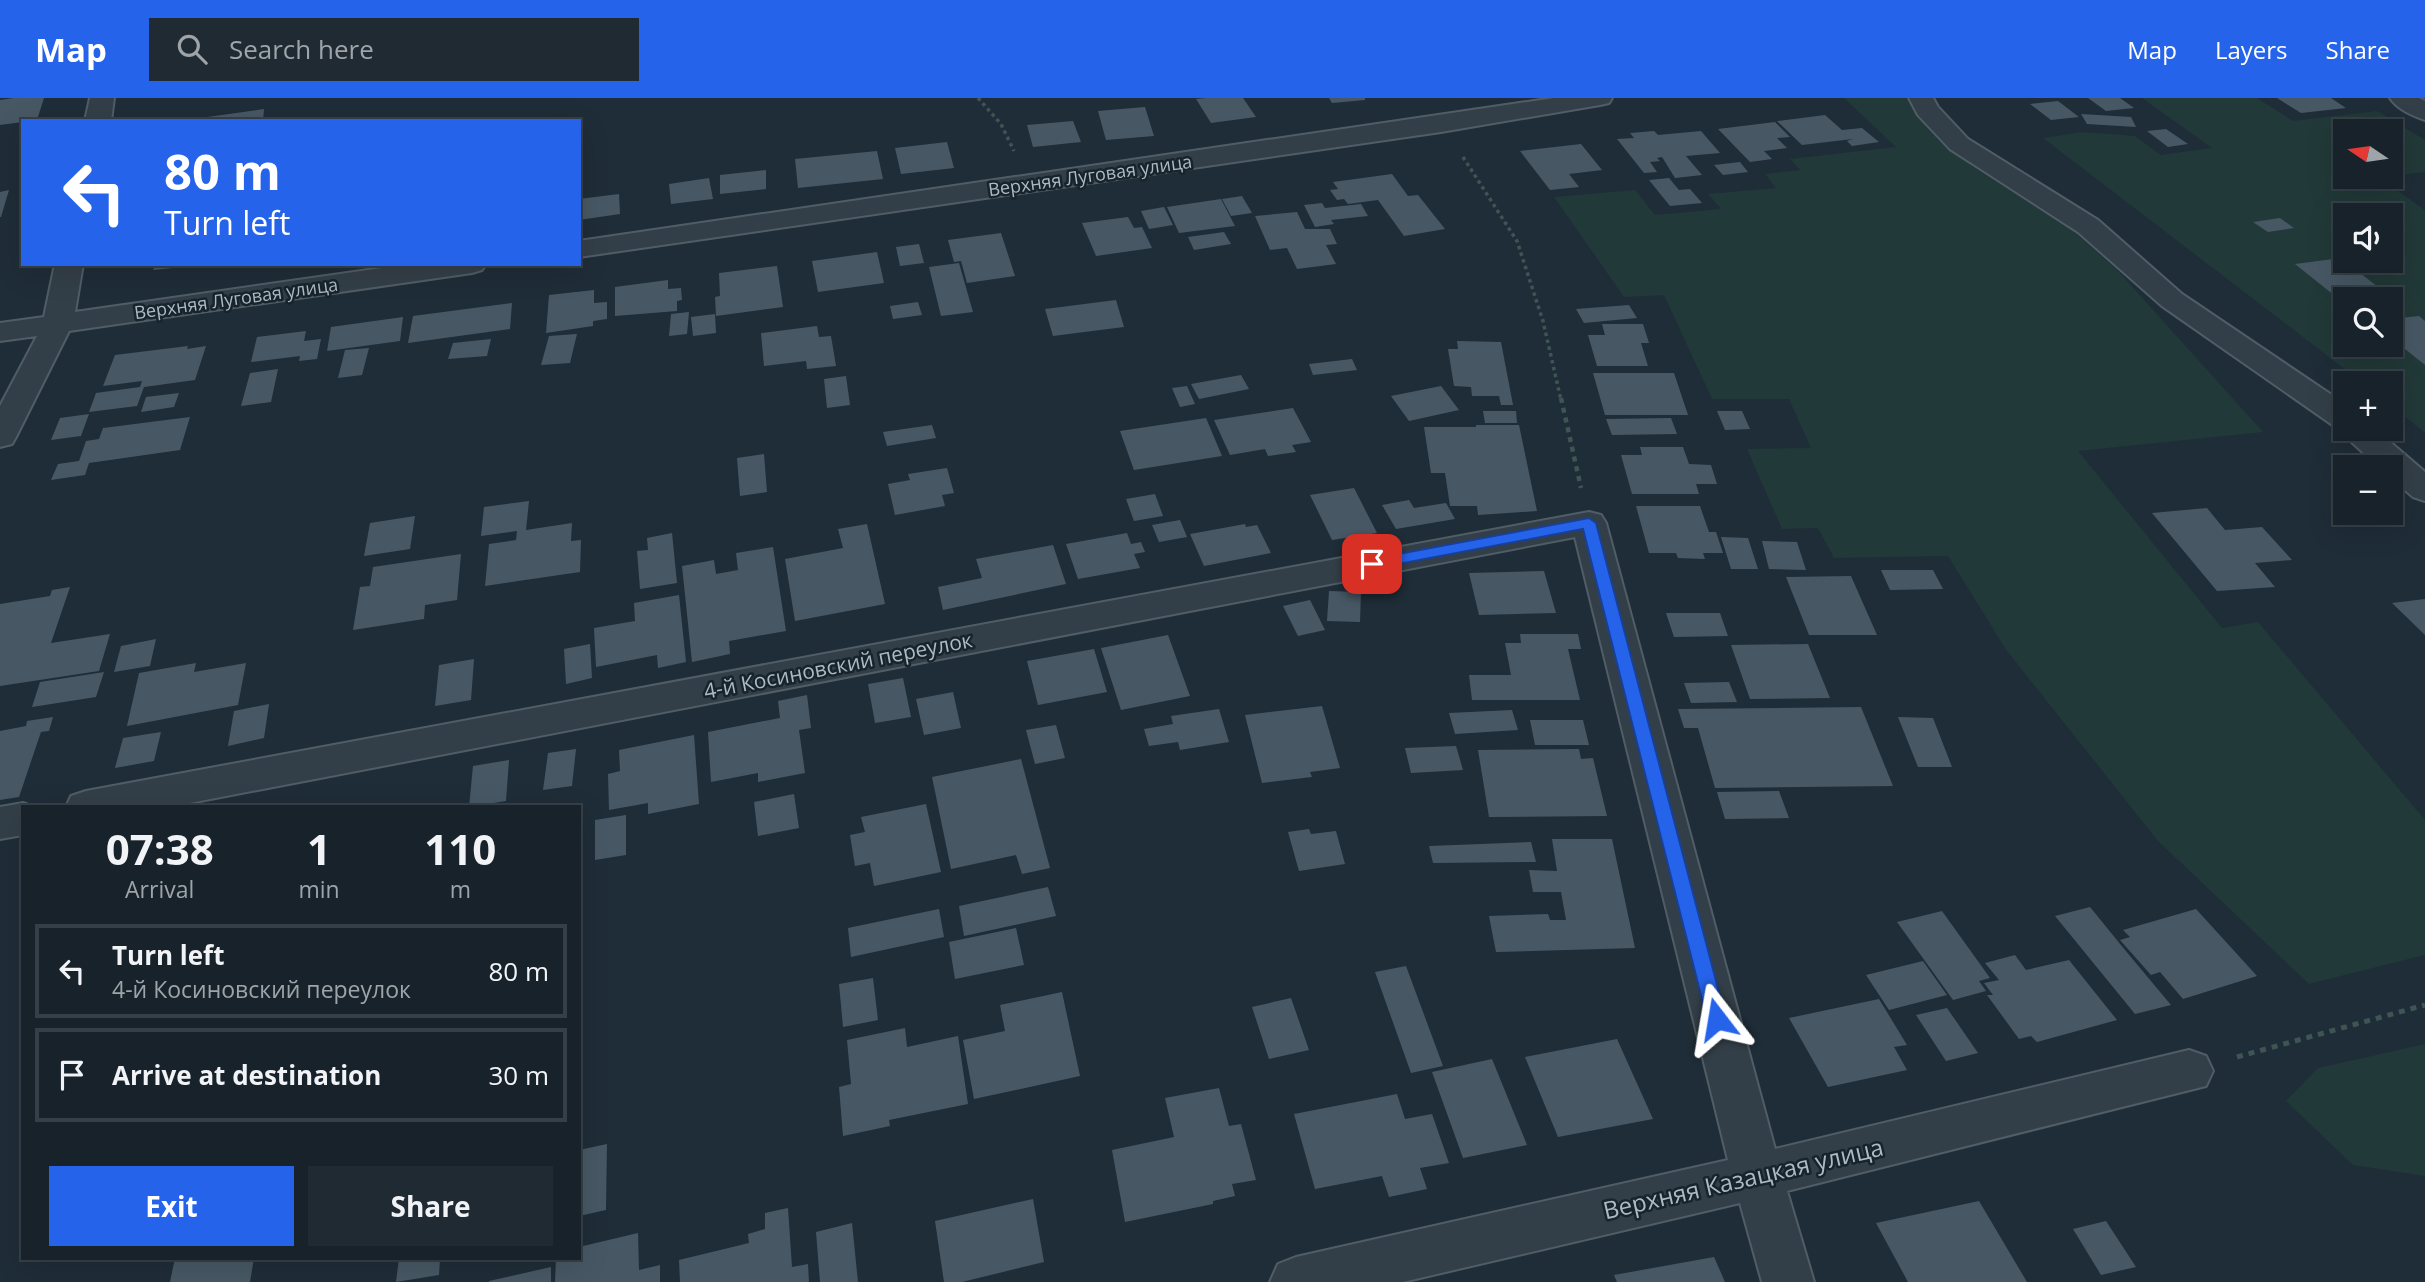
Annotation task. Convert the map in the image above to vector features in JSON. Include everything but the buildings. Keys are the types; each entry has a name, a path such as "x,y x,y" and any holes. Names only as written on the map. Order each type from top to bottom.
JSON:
{"street":[{"path":"98,119 102,98"},
{"name":"Верхняя Луговая улица","path":"581,249 1441,124 1600,98"},
{"path":"1921,98 1927,110 1959,144 2088,226 2172,300 2333,411"},
{"path":"2402,98 2425,112"},
{"path":"0,437 58,324 69,266"},
{"name":"Верхняя Луговая улица","path":"0,332 458,266"},
{"path":"2370,441 2425,490"},
{"path":"1589,523 1757,1176 1787,1282"},
{"name":"4-й Косиновский переулок","path":"97,805 1589,523"},
{"path":"0,823 21,819"},
{"name":"Верхняя Казацкая улица","path":"1296,1282 1757,1176 2189,1071"}],"path":[{"path":"978,98 1001,124 1030,183"},
{"path":"1441,124 1517,241 1543,321 1589,523"},
{"path":"2189,1071 2425,1005"}],"green space":[{"path":"1844,98 1906,98 1939,141 1973,167 2071,229 2118,271 2263,432 2078,451 2222,628 2258,622 2425,820 2425,955 2309,984 2158,841 2007,651 1948,556 1834,558 1818,528 1782,529 1747,449 1811,448 1789,399 1712,399 1664,295 1624,297 1554,197 1635,190 1655,215 1721,209 1708,194 1776,188 1765,174 1800,170 1790,159 1896,147"},
{"path":"2142,98 2257,98 2293,121 2377,111 2390,119 2333,119 2333,189 2395,189 2425,210 2425,433 2403,415 2403,371 2347,371 2043,138 2082,132 2135,136 2161,155 2212,148"},
{"path":"2403,127 2425,140 2425,172 2403,175"},
{"path":"2425,1044 2425,1176 2353,1165 2286,1101 2318,1068"}],"route":[{"path":"1372,564 1589,523 1717,1019"}]}
